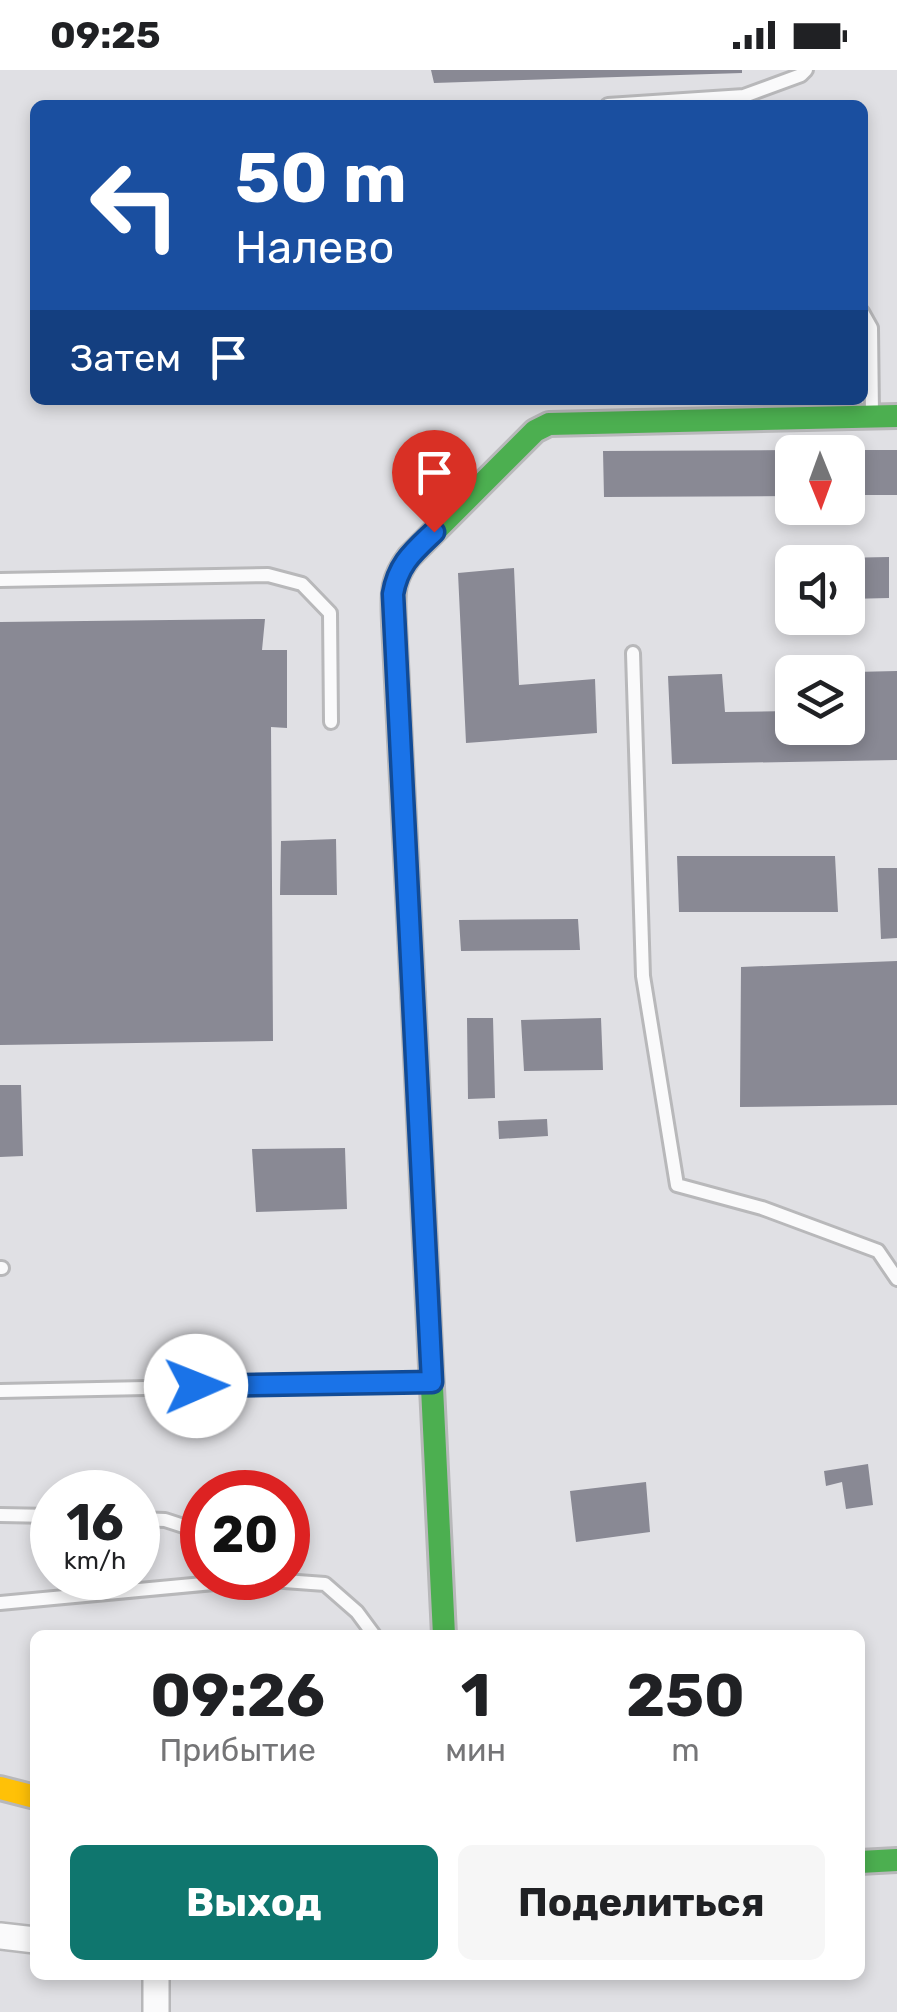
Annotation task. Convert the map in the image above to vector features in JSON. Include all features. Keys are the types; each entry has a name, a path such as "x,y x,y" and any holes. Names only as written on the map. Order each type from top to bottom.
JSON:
{"street":[{"path":"444,1630 393,594 396,575 408,557 535,431 548,424 897,416"},
{"path":"0,1788 30,1796"},
{"path":"865,1862 897,1860"},
{"path":"0,1936 30,1939"},
{"path":"156,1980 156,2012"}],"lane":[{"path":"684,100 744,96 801,76 806,70"},
{"path":"868,323 872,416"},
{"path":"0,580 268,575 302,584 330,613 331,722"},
{"path":"633,653 643,976 677,1185 762,1208 878,1251 897,1280"},
{"path":"0,1390 432,1382"},
{"path":"0,1515 30,1516"},
{"path":"310,1583 326,1584 370,1630"},
{"path":"0,1602 180,1585"}],"building":[{"path":"431,70 742,70 742,73 434,83"},
{"path":"775,450 775,496 604,497 603,451"},
{"path":"865,450 897,450 897,495 865,495"},
{"path":"865,557 889,557 889,598 865,599"},
{"path":"514,568 519,685 595,679 597,733 466,743 458,573"},
{"path":"265,619 262,650 287,650 287,728 271,727 273,1041 0,1045 0,622"},
{"path":"897,671 897,760 672,764 668,676 722,674 725,712 775,711 775,745 865,745 865,672"},
{"path":"336,839 337,895 280,895 281,841"},
{"path":"677,856 835,856 838,912 679,912"},
{"path":"878,868 897,868 897,938 881,939"},
{"path":"578,919 580,950 461,951 459,920"},
{"path":"897,961 897,1105 740,1107 741,967"},
{"path":"467,1018 493,1018 495,1098 468,1099"},
{"path":"601,1018 603,1070 524,1071 521,1020"},
{"path":"0,1085 21,1085 23,1156 0,1157"},
{"path":"547,1119 548,1136 499,1139 498,1121"},
{"path":"345,1148 347,1209 256,1212 252,1149"},
{"path":"868,1464 873,1505 846,1509 842,1482 826,1486 824,1471"},
{"path":"646,1482 650,1532 576,1542 570,1491"}],"traffic: fast":[{"path":"394,623 394,588 409,557 535,431 549,424 897,416"},
{"path":"413,995 444,1630"},
{"path":"865,1862 897,1860"}],"traffic: slow":[{"path":"394,623 413,995"},
{"path":"0,1788 30,1796"}],"route":[{"path":"196,1386 432,1382 393,594 396,575 434,532"}]}
